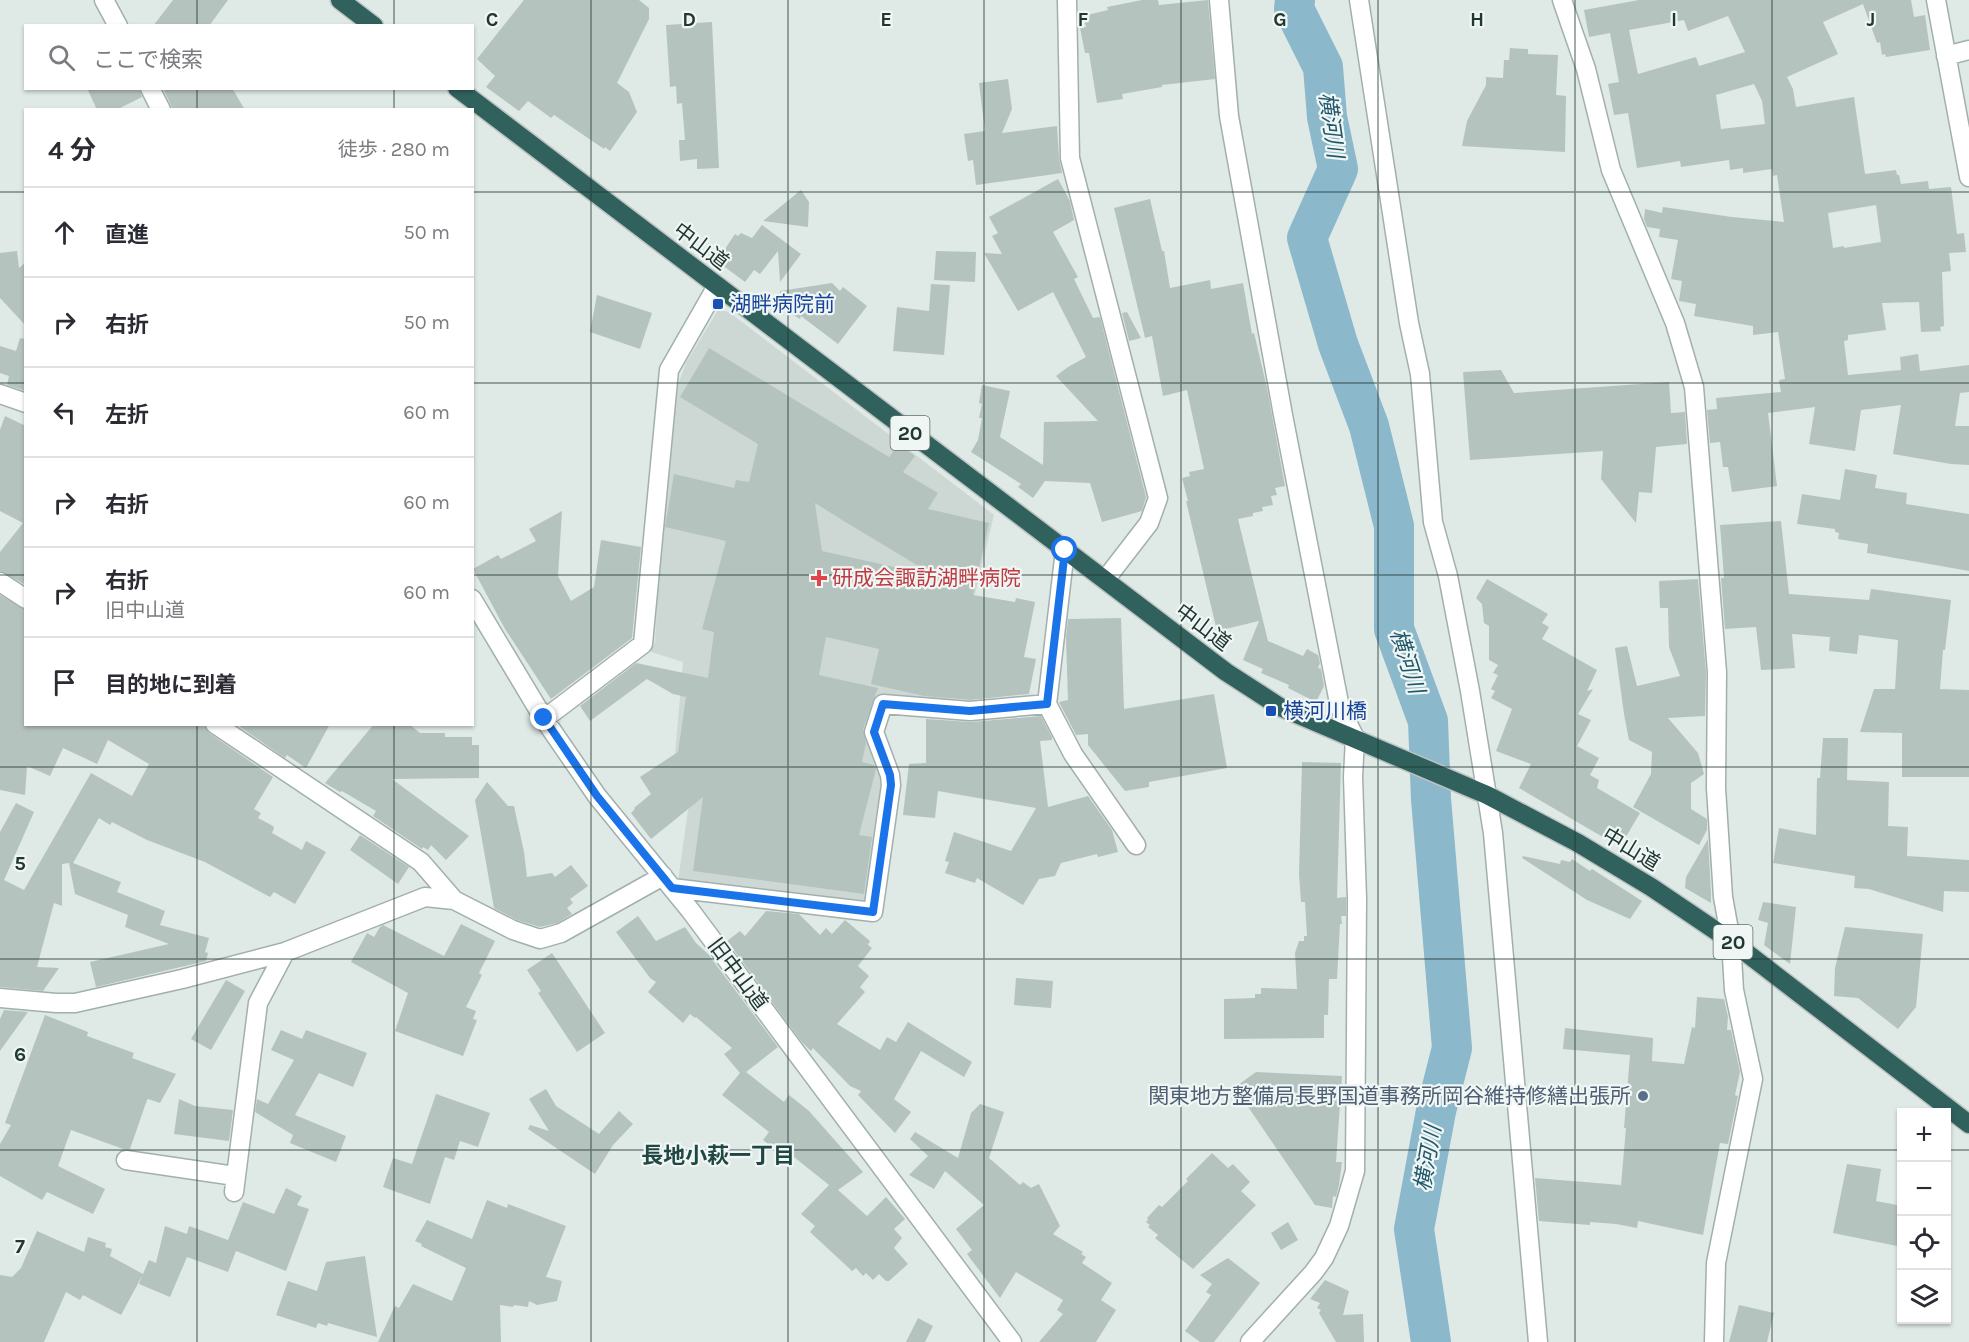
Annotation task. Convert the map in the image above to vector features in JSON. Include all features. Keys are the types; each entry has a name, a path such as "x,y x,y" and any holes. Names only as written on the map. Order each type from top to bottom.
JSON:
{"highway":[{"path":"340,0 371,24"},
{"name":"中山道","path":"460,90 1226,672 1280,707 1482,793 1578,843 1651,887 1731,940 1969,1124"}],"street":[{"path":"104,0 117,24"},
{"path":"1067,0 1070,158 1158,498 1149,524 1105,580"},
{"path":"1219,0 1229,116 1283,415 1340,708 1355,738 1353,777 1358,899 1355,1171 1343,1216 1324,1258 1250,1342"},
{"path":"1359,0 1409,323 1420,374 1433,522 1450,587 1470,691 1482,793 1495,849 1538,1342"},
{"path":"1562,0 1586,69 1611,170 1675,323 1695,387 1718,672 1716,788 1723,897 1731,940 1734,990 1753,1078 1716,1263 1714,1342"},
{"path":"1936,0 1969,177"},
{"path":"1946,56 1969,50"},
{"path":"151,90 160,108"},
{"path":"544,718 643,644 669,370 717,286"},
{"path":"0,394 24,402"},
{"path":"1065,550 1047,704 1073,754 1136,845"},
{"path":"0,582 24,598"},
{"name":"旧中山道","path":"474,602 544,718 597,796 667,882 1012,1342"},
{"path":"0,998 75,1003 182,979 285,952 425,897 454,900 513,930 540,939 561,933 667,882 873,912 891,785 890,775 874,732 883,704 970,711 1047,704"},
{"path":"218,726 421,862 454,900"},
{"path":"126,1160 234,1184 258,1003 285,952"}],"shaded area":[{"name":"研成会諏訪湖畔病院","path":"718,310 729,312 994,515 949,702 880,698 885,786 871,904 678,881 691,789 673,778 683,662 651,652 655,642 662,514 678,385 686,363"}],"building":[{"path":"173,0 228,0 210,24 155,24"},
{"path":"524,0 639,0 649,8 649,19 617,83 629,92 637,112 610,151 554,115 551,118 528,101 519,111 486,87 495,76 477,59"},
{"path":"1142,0 1158,0 1159,5 1208,0 1215,79 1162,85 1162,87 1122,94 1123,99 1097,103 1089,53 1085,53 1080,28 1086,27 1083,16 1108,10 1107,7"},
{"path":"1639,0 1911,0 1914,17 1925,15 1930,50 1886,57 1885,54 1882,55 1880,42 1877,43 1863,4 1823,22 1838,54 1787,77 1793,89 1796,107 1854,97 1865,174 1896,170 1901,184 1928,181 1929,189 1951,187 1957,234 1964,233 1966,252 1949,253 1951,271 1942,272 1944,326 1940,327 1941,331 1921,332 1919,302 1882,303 1886,330 1848,335 1848,340 1844,341 1848,375 1901,370 1900,357 1918,354 1920,371 1969,365 1969,392 1960,393 1955,426 1969,426 1969,465 1893,454 1901,405 1861,410 1855,451 1809,444 1815,407 1768,413 1777,486 1732,492 1728,467 1723,467 1720,442 1710,443 1707,410 1717,409 1716,398 1781,392 1779,380 1785,379 1778,332 1753,335 1753,326 1694,316 1696,304 1679,301 1682,281 1671,279 1678,240 1659,237 1660,229 1647,227 1644,219 1645,209 1662,213 1663,207 1784,222 1777,175 1773,176 1772,169 1743,173 1743,168 1730,170 1729,160 1681,167 1680,161 1637,168 1628,113 1614,115 1608,84 1619,82 1610,33 1589,37 1584,10","holes":["1728,16 1745,52 1699,66 1696,57 1638,74 1629,30 1684,20 1688,31","1754,84 1762,101 1765,124 1721,129 1716,95","1876,205 1881,242 1833,248 1828,213"]},
{"path":"712,22 719,168 697,169 697,159 680,161 679,140 685,140 682,103 677,104 676,86 670,87 666,25"},
{"path":"1510,48 1528,49 1528,54 1558,55 1556,95 1566,96 1565,152 1462,146 1467,121 1486,85 1486,77 1503,78 1504,60 1509,60"},
{"path":"1008,79 1012,109 1002,133 1057,126 1062,173 976,185 973,160 968,161 964,134 985,131 979,83"},
{"path":"88,90 140,90 142,97 120,108 96,108"},
{"path":"164,90 233,90 244,108 172,108"},
{"path":"1058,179 1070,201 1074,220 1053,232 1078,277 1074,279 1093,318 1100,317 1146,497 1142,511 1102,522 1090,483 1045,481 1033,498 1018,487 1021,484 971,452 978,440 982,418 979,418 982,404 979,403 982,385 1010,391 1000,437 1043,465 1044,422 1098,421 1056,376 1086,357 1053,292 1018,311 984,253 1002,254 992,236 998,233 989,217"},
{"path":"801,190 809,202 808,227 763,221"},
{"path":"1150,199 1162,251 1164,251 1170,288 1210,280 1211,289 1243,283 1252,334 1254,333 1267,388 1285,486 1275,488 1277,495 1271,496 1273,505 1262,507 1263,511 1253,513 1253,516 1238,519 1268,641 1303,656 1307,649 1318,655 1320,663 1318,668 1321,669 1324,686 1316,702 1288,688 1289,685 1261,673 1263,669 1243,660 1259,621 1217,631 1182,478 1190,476 1189,472 1204,469 1187,390 1163,396 1152,336 1145,338 1114,208"},
{"path":"762,225 801,254 780,282 778,251 760,274 754,270 745,282 717,261 735,234 738,236 741,233 752,238"},
{"path":"17,251 19,268 24,264 24,324 0,298 0,253"},
{"path":"936,251 976,252 975,282 934,280"},
{"path":"832,283 840,291 843,287 867,306 838,344 801,316 800,319 782,308 780,291"},
{"path":"931,284 950,285 944,355 893,351 897,307 929,311"},
{"path":"597,295 652,313 640,349 590,332"},
{"path":"1127,312 1141,338 1129,341 1122,313"},
{"path":"20,338 24,339 24,390 7,385 9,376 0,373 0,346 16,351"},
{"name":"研成会諏訪湖畔病院","path":"709,348 889,457 899,444 915,456 903,472 938,493 928,509 989,523 973,595 1015,602 1016,598 1035,602 1024,657 1036,659 1029,694 970,700 924,696 871,684 879,649 826,637 819,675 878,688 863,729 866,743 862,762 874,765 876,769 859,835 872,837 864,894 693,871 703,797 651,839 631,813 651,794 640,777 678,752 686,697 673,694 647,679 590,721 580,706 636,663 708,678 714,632 702,629 726,541 665,527 674,474 734,488 736,480 749,482 758,444 680,397","holes":["815,503 935,576 822,551"]},
{"path":"1501,370 1514,393 1669,382 1671,413 1685,412 1687,444 1656,447 1652,493 1639,492 1636,523 1601,479 1603,451 1470,460 1463,372"},
{"path":"5,416 24,425 24,584 0,571 0,552 23,523 0,511 0,430"},
{"path":"1845,469 1877,475 1875,488 1907,493 1906,504 1969,514 1969,571 1867,553 1868,544 1838,539 1839,533 1835,532 1835,529 1797,524 1802,494 1840,500"},
{"path":"562,511 558,576 571,601 594,587 601,540 641,547 632,638 551,699 505,629 474,571 474,568 498,555 501,559 536,541 529,529"},
{"path":"1781,521 1789,594 1869,600 1871,589 1951,600 1945,650 1943,650 1940,689 1969,690 1969,777 1902,777 1902,733 1860,732 1874,689 1895,689 1898,640 1859,635 1857,654 1829,651 1830,637 1792,634 1795,668 1761,670 1756,627 1725,629 1720,525"},
{"path":"1487,579 1548,614 1542,623 1549,627 1542,639 1597,670 1587,691 1593,689 1578,714 1591,720 1577,746 1599,758 1590,775 1599,780 1597,788 1640,813 1620,847 1519,788 1531,764 1496,751 1512,709 1491,698 1495,691 1491,689 1498,675 1493,673 1498,665 1489,660 1489,626 1484,623 1482,604 1476,598"},
{"path":"1698,579 1706,672 1705,716 1668,718 1698,753 1704,774 1691,783 1691,809 1707,819 1707,830 1699,845 1633,807 1651,774 1652,752 1629,740 1615,648 1627,646 1637,686 1680,676 1669,647 1668,608 1660,608 1659,581"},
{"path":"0,595 24,609 24,726 205,726 209,733 273,777 254,809 261,813 258,818 273,826 272,833 302,850 306,841 326,852 295,904 274,892 270,897 205,862 147,840 112,822 110,825 99,818 73,863 121,882 117,892 165,911 160,925 209,938 205,952 208,953 206,961 96,987 90,962 169,944 125,927 128,915 75,894 69,863 62,864 62,906 54,903 37,967 59,968 43,991 0,987 0,832 16,803 34,812 4,880 24,890 91,773 132,796 149,764 108,740 97,764 63,748 50,776 27,766 25,795 0,790"},
{"path":"1121,618 1124,709 1214,694 1227,768 1149,782 1149,787 1125,791 1088,745 1088,734 1076,735 1059,702 1068,700 1066,637 1068,619"},
{"path":"1041,716 1052,737 1052,740 1040,741 1048,807 1088,796 1112,830 1118,852 1098,857 1097,854 1061,863 1055,876 1039,879 1023,905 977,878 975,883 945,873 949,862 945,861 954,832 1011,851 1036,808 938,791 935,818 903,815 909,764 926,763 926,719 971,722"},
{"path":"239,726 329,726 306,768 287,755 285,758"},
{"path":"372,726 411,726 420,733 445,733 445,737 472,737 472,745 479,745 479,778 392,779 469,836 446,860 431,845 428,850 423,847 422,849 373,816 376,811 325,783"},
{"path":"1823,738 1848,738 1847,780 1889,782 1888,826 1908,827 1907,856 1969,860 1969,892 1944,891 1943,912 1869,889 1854,888 1855,876 1773,863 1779,828 1816,835 1817,778 1820,778"},
{"path":"1302,762 1341,763 1337,898 1346,897 1346,916 1341,916 1337,979 1329,979 1328,1015 1324,1015 1324,1038 1224,1039 1224,999 1255,998 1255,994 1261,994 1261,988 1297,989 1295,953 1299,941 1304,941 1304,936 1307,936 1305,902 1301,902 1299,874"},
{"path":"487,782 508,806 514,806 527,877 552,873 555,877 571,865 588,886 570,899 573,903 567,908 572,914 557,923 540,927 517,920 494,908 475,800"},
{"path":"360,835 409,867 398,884 350,850"},
{"path":"1708,839 1711,903 1685,888 1686,877"},
{"path":"1523,856 1560,864 1561,860 1570,862 1572,859 1642,901 1630,919 1587,900 1522,858"},
{"path":"1763,902 1796,907 1790,964 1764,945 1768,923 1758,920"},
{"path":"766,911 799,914 820,935 826,928 832,934 845,920 870,941 868,945 872,948 858,966 869,976 860,987 865,992 837,1024 880,1050 887,1037 896,1042 908,1022 972,1062 964,1077 921,1051 894,1099 911,1112 895,1133 858,1095 861,1091 850,1086 813,1048 811,1051 801,1041 727,941 740,931 745,936"},
{"path":"638,916 656,941 685,927 778,1047 746,1072 784,1102 789,1095 809,1111 863,1172 838,1190 867,1216 886,1197 905,1219 894,1229 902,1238 894,1248 908,1264 889,1281 879,1274 873,1280 866,1273 863,1276 856,1268 852,1271 810,1232 815,1226 801,1214 829,1185 784,1149 780,1153 763,1140 769,1132 722,1095 740,1073 724,1054 732,1048 696,1017 690,1014 683,1023 648,992 656,982 650,978 616,932"},
{"path":"461,924 495,941 466,1007 476,1011 473,1019 477,1020 463,1056 395,1031 408,993 351,962 367,933 374,937 383,925 444,956"},
{"path":"1845,927 1923,934 1916,1007 1898,1029 1858,998 1834,996 1835,968"},
{"path":"552,953 605,1033 577,1052 538,993 541,991 527,970"},
{"path":"1016,978 1053,981 1051,1008 1014,1005"},
{"path":"226,980 245,991 211,1050 191,1039"},
{"path":"1697,997 1724,999 1728,1017 1727,1030 1731,1030 1740,1072 1735,1095 1738,1096 1728,1144 1720,1143 1703,1235 1638,1221 1637,1228 1590,1222 1590,1225 1539,1221 1535,1178 1621,1185 1630,1055 1563,1049 1565,1028 1653,1038 1652,1061 1684,1064 1692,1027 1695,1028"},
{"path":"4,1010 28,1012 0,1051 0,1019"},
{"path":"45,1015 88,1032 87,1036 134,1053 132,1058 176,1074 160,1103 147,1100 130,1149 123,1149 71,1130 58,1166 105,1189 93,1214 47,1192 42,1200 0,1176 0,1144 11,1125 5,1123"},
{"path":"281,1030 302,1039 306,1030 367,1053 353,1087 319,1073 295,1115 346,1136 336,1162 290,1143 293,1135 255,1112 257,1099 268,1104 294,1060 271,1050"},
{"path":"1256,1072 1342,1076 1336,1162 1342,1162 1339,1185 1336,1197 1333,1196 1332,1208 1315,1205 1238,1092 1238,1085"},
{"path":"546,1089 556,1106 599,1134 619,1111 633,1124 613,1145 595,1174 528,1129 530,1125 549,1131 529,1099"},
{"path":"436,1094 490,1113 478,1147 460,1141 454,1160 445,1157 430,1204 383,1187 393,1158 412,1164"},
{"path":"179,1099 195,1106 233,1110 229,1141 174,1134"},
{"path":"980,1104 1004,1112 989,1158 1020,1185 1023,1182 1031,1188 1039,1184 1060,1226 1053,1234 1083,1252 1081,1254 1086,1257 1082,1263 1112,1283 1101,1300 1116,1310 1096,1342 1039,1342 1063,1314 1057,1310 1063,1300 1016,1272 1000,1298 967,1254 972,1250 956,1229 984,1205 945,1171 934,1189 909,1175 928,1156 910,1139 915,1132 958,1158 971,1113"},
{"path":"1212,1153 1228,1168 1233,1164 1250,1182 1241,1191 1256,1205 1193,1269 1155,1238 1158,1235 1148,1227 1150,1225 1146,1222 1159,1205 1162,1207"},
{"path":"1847,1164 1881,1169 1876,1201 1897,1205 1897,1246 1833,1233"},
{"path":"286,1188 302,1196 297,1205 309,1209 286,1271 236,1251 228,1272 187,1257 170,1297 139,1284 142,1276 121,1315 83,1295 80,1300 66,1292 44,1342 0,1342 0,1275 12,1277 21,1268 37,1231 84,1252 88,1237 106,1243 105,1247 112,1249 110,1256 143,1274 149,1260 156,1263 165,1226 187,1234 189,1226 228,1240 243,1202 274,1214"},
{"path":"487,1200 507,1208 508,1204 566,1226 546,1277 562,1281 557,1301 537,1305 529,1301 528,1307 500,1305 501,1342 378,1342 395,1306 399,1308 413,1284 452,1301 466,1268 415,1241 427,1220 472,1239"},
{"path":"1288,1222 1298,1240 1281,1250 1271,1233"},
{"path":"365,1256 377,1337 328,1323 327,1326 318,1323 316,1328 276,1315 288,1281 317,1291 326,1262"},
{"path":"1228,1258 1260,1283 1214,1342 1200,1342 1185,1331 1211,1295 1206,1292 1212,1284 1200,1275"},
{"path":"1325,1280 1349,1291 1343,1315 1363,1314 1364,1342 1336,1342 1319,1313 1321,1310 1317,1308 1320,1303 1310,1299"},
{"path":"1739,1305 1774,1313 1767,1342 1729,1342"},
{"path":"918,1318 933,1326 925,1342 906,1342"}],"waterway":[{"name":"横河川","path":"1295,0 1294,9 1323,67 1327,117 1338,169 1307,238 1338,344 1369,426 1394,526 1394,629 1428,721 1431,799 1452,1048 1436,1111 1414,1229 1431,1342"}],"place":[{"name":"湖畔病院前","path":"718,304"},
{"name":"研成会諏訪湖畔病院","path":"819,578"},
{"name":"横河川橋","path":"1271,711"},
{"name":"関東地方整備局長野国道事務所岡谷維持修繕出張所","path":"1643,1096"}],"district":[{"name":"長地小萩一丁目","path":"718,1155"}],"route":[{"path":"544,718 597,796 672,888 873,912 891,785 890,775 874,732 883,704 970,711 1047,704 1065,550"}]}
